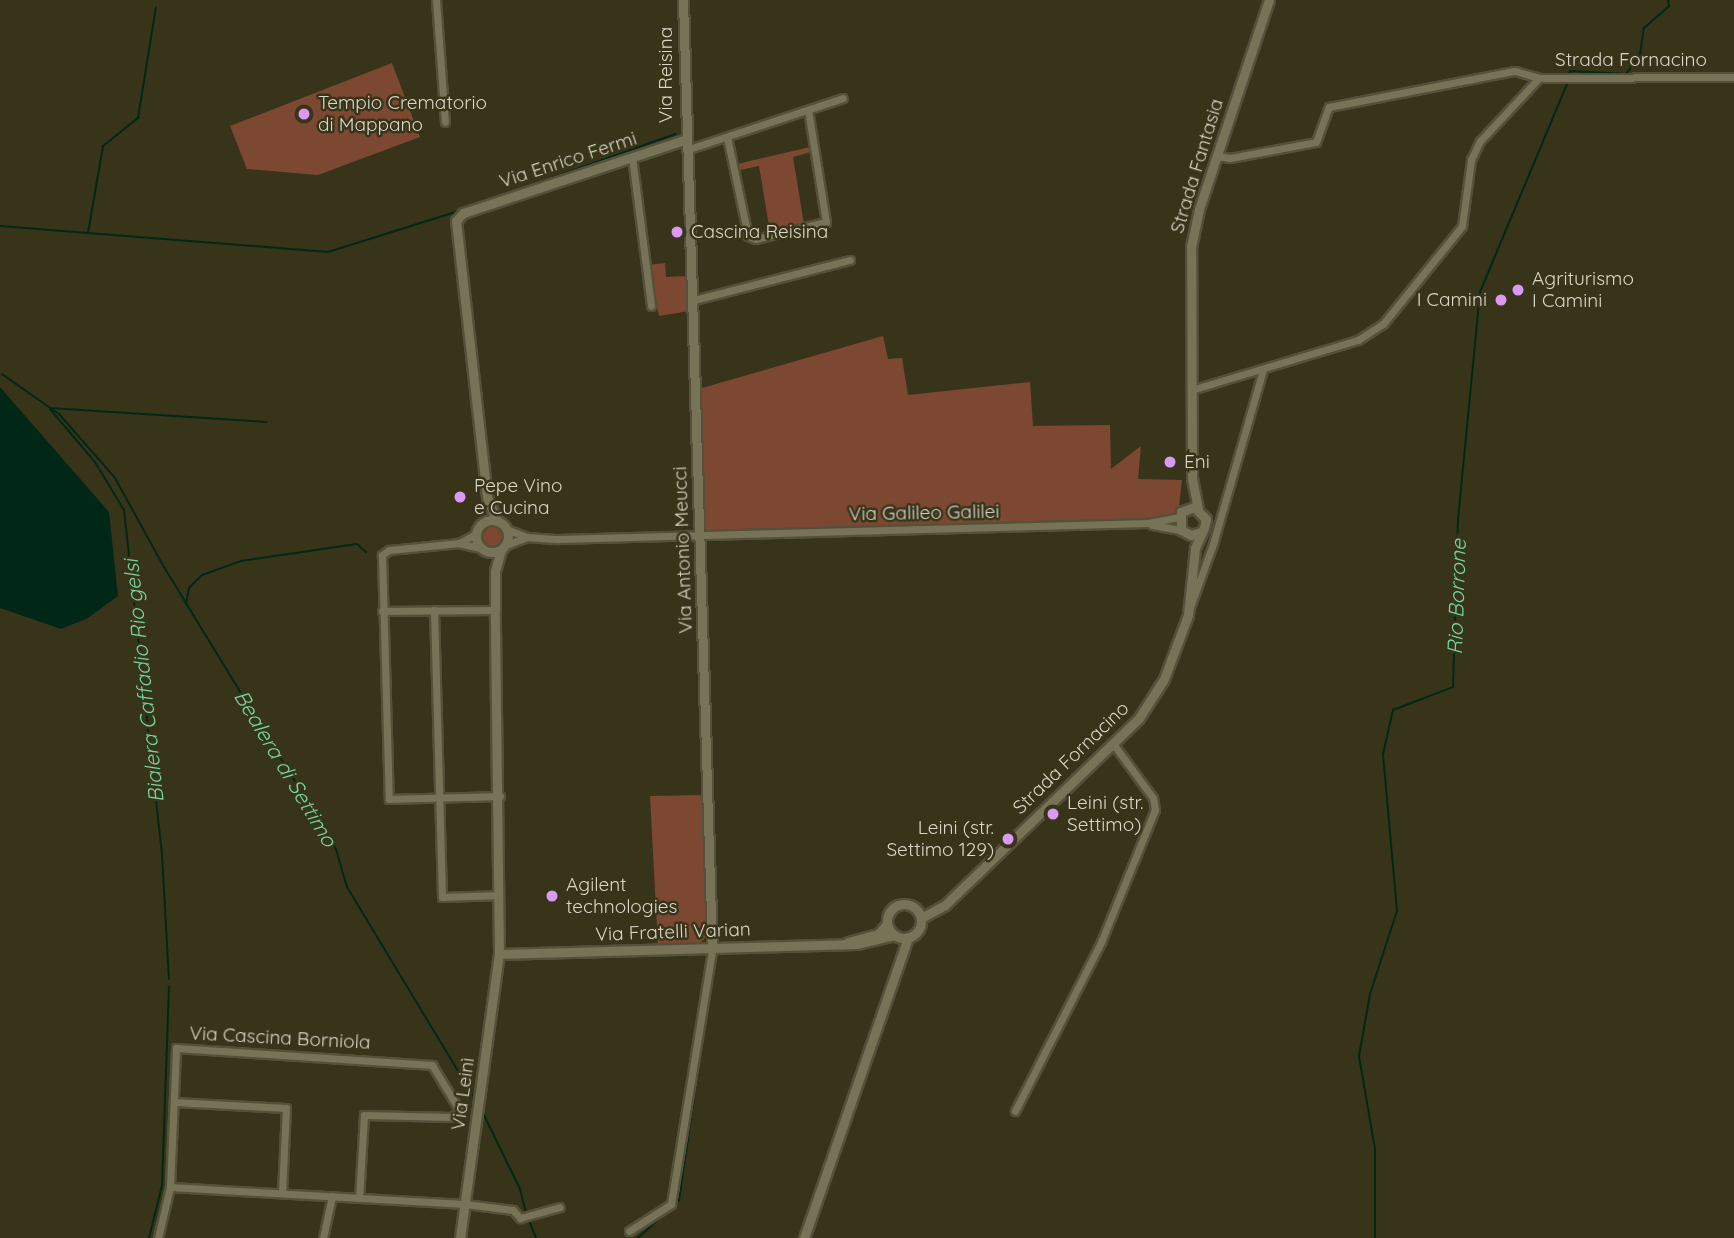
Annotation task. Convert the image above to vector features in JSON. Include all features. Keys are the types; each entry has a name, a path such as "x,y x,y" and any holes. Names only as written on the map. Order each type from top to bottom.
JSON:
{"street":[{"path":"436,0 445,122"},
{"name":"Via Reisina","path":"683,0 684,145"},
{"name":"Strada Fantasia","path":"1192,479 1191,247 1217,156 1269,0"},
{"path":"1217,156 1230,158 1316,142 1329,107 1515,71 1539,78"},
{"name":"Strada Fornacino","path":"1191,390 1358,340 1383,324 1462,226 1471,160 1480,141 1539,78 1734,77"},
{"name":"Via Enrico Fermi","path":"487,497 456,220 463,213 632,157 727,137 843,98"},
{"path":"727,137 748,236 755,239 826,222 808,110"},
{"name":"Via Antonio Meucci","path":"684,145 694,300 712,950"},
{"path":"632,157 651,306"},
{"path":"694,300 850,260"},
{"name":"Strada Fornacino","path":"919,914 940,910 1139,719 1164,679 1185,623 1213,544 1263,370"},
{"path":"1192,479 1198,509 1206,519 1201,532 1184,532 1178,517 1186,508 1192,479"},
{"path":"487,497 497,521 506,529 527,537"},
{"path":"459,543 476,534 482,524 487,497"},
{"path":"1186,508 1198,509"},
{"name":"Via Galileo Galilei","path":"527,537 1148,523 1178,517"},
{"path":"482,524 497,521"},
{"name":"Via Galileo Galilei","path":"1148,523 1184,532"},
{"path":"495,571 504,547 506,529"},
{"name":"Strada Fornacino","path":"1184,532 1190,561 1185,623"},
{"name":"Strada Fornacino","path":"1189,611 1195,548 1201,532"},
{"path":"476,534 495,571"},
{"path":"500,796 389,799 382,611 383,555 389,550 459,543 483,550 504,547 527,537"},
{"name":"Via Leinì","path":"460,1238 499,954 500,796 495,571"},
{"path":"434,610 442,897 499,895"},
{"path":"382,611 495,610"},
{"path":"1015,1111 1101,942 1155,810 1153,798 1114,745"},
{"path":"895,935 908,937 917,932 919,914 898,905 889,912 887,924 895,935 896,969"},
{"name":"Via Fratelli Varian","path":"848,942 878,934 887,924"},
{"name":"Via Fratelli Varian","path":"499,954 712,950 848,942 870,944 895,935"},
{"path":"804,1238 908,937"},
{"path":"629,1231 671,1204 712,950"},
{"name":"Via Cascina Borniola","path":"158,1238 170,1187 176,1048 432,1065 460,1111 452,1117 364,1115 359,1198"},
{"path":"174,1102 286,1108 282,1194"},
{"path":"170,1187 465,1204 513,1210 513,1215 528,1217 560,1207"},
{"path":"323,1238 332,1196"}],"shaded area":[{"path":"392,63 420,137 318,175 247,169 230,126"},
{"path":"810,147 811,152 793,157 804,224 770,232 759,166 740,170 737,164"},
{"path":"665,263 666,277 686,276 689,311 659,316 648,265"},
{"path":"883,336 888,359 902,358 908,395 1030,382 1033,426 1110,425 1111,469 1141,446 1138,479 1182,480 1178,517 700,534 695,390"},
{"path":"0,387 109,512 118,596 88,618 61,629 0,608"},
{"path":"492,523 501,527 505,536 501,545 492,549 483,545 479,536 483,527"},
{"path":"703,795 707,936 699,944 658,946 650,796"}],"waterway":[{"name":"Rio Borrone","path":"1569,77 1570,71 1626,74 1640,55 1644,28 1669,6 1668,0"},
{"path":"0,226 88,233 103,146 138,118 156,7"},
{"name":"Rio Borrone","path":"1375,1238 1375,1149 1359,1056 1370,994 1397,911 1383,754 1393,710 1453,687 1458,520 1480,292 1568,82"},
{"path":"504,195 675,134"},
{"path":"88,233 328,252 459,211"},
{"name":"Bealera di Settimo","path":"2,374 59,414 115,478 164,567 336,849 347,887 475,1099"},
{"path":"50,408 267,422"},
{"name":"Bialera Caffadio Rio gelsi","path":"50,409 95,462 124,510 162,855 169,979"},
{"path":"186,604 189,588 202,575 241,561 357,544 366,552"},
{"path":"638,1238 679,1200 712,975"},
{"name":"Bialera Caffadio Rio gelsi","path":"149,1238 162,1186 169,987"},
{"name":"Bealera di Settimo","path":"481,1109 520,1189 526,1213"},
{"name":"Bealera di Settimo","path":"528,1218 536,1238"}],"place":[{"name":"Tempio Crematorio di Mappano","path":"304,114"},
{"name":"Cascina Reisina","path":"677,232"},
{"name":"Agriturismo I Camini","path":"1518,290"},
{"name":"I Camini","path":"1501,300"},
{"name":"Eni","path":"1170,462"},
{"name":"Pepe Vino e Cucina","path":"460,497"},
{"name":"Leini (str. Settimo)","path":"1053,814"},
{"name":"Leini (str. Settimo 129)","path":"1008,839"},
{"name":"Agilent technologies","path":"552,896"}]}
